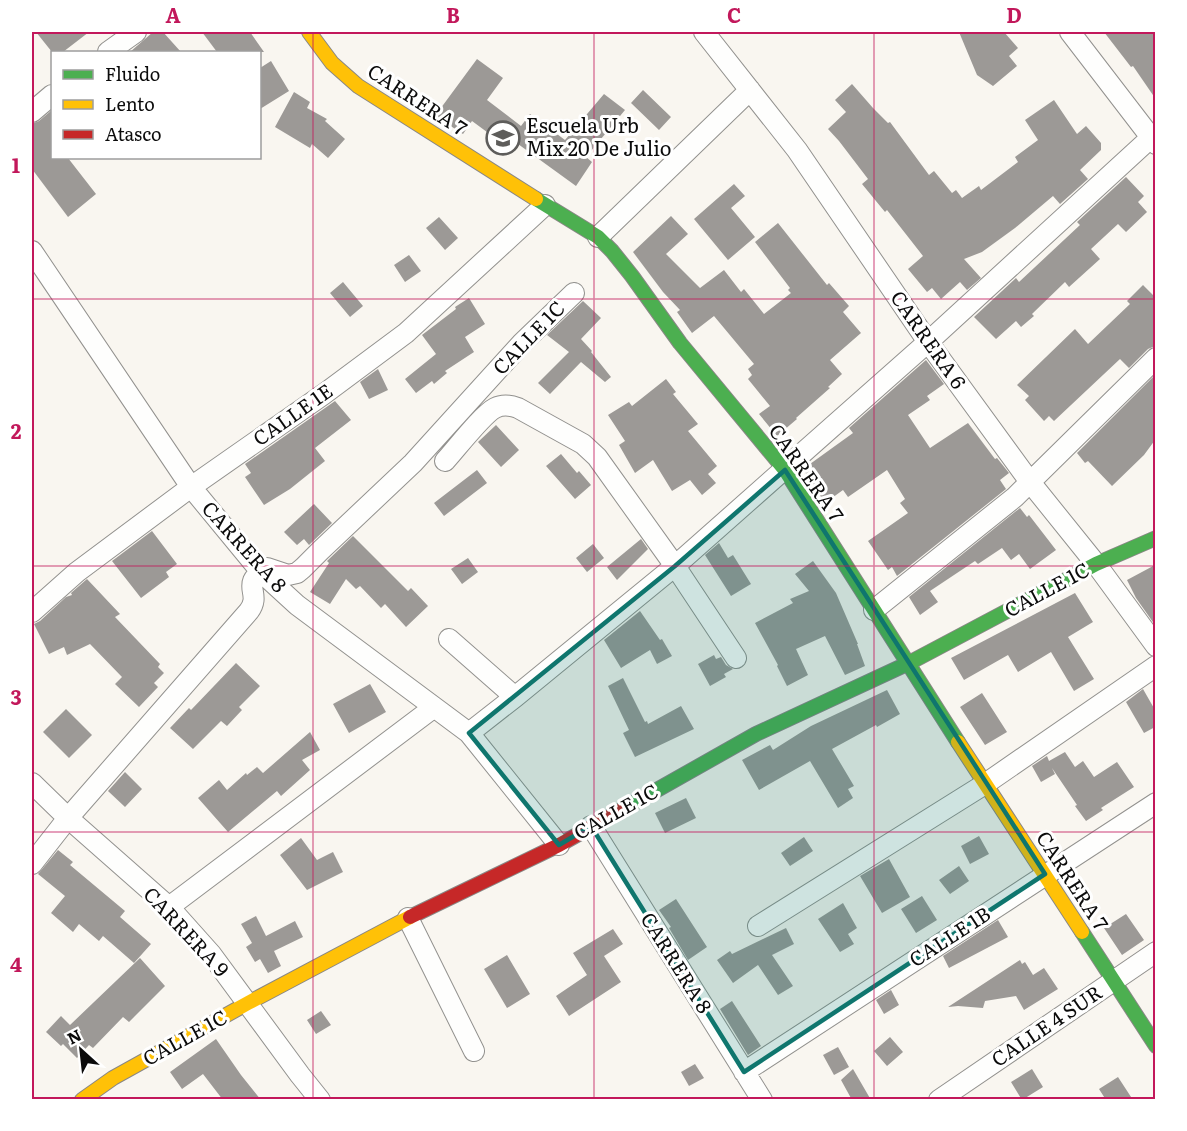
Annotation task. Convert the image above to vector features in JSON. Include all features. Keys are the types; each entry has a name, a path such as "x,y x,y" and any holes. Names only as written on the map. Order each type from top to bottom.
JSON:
{"street":[{"name":"CARRERA 7","path":"309,32 332,63 358,86 598,237 612,251 681,343 785,470 1155,1046"},
{"name":"CARRERA 6","path":"704,32 792,144 928,342 1030,482 1096,564 1155,646"},
{"path":"469,733 675,566 1154,138 1070,32"},
{"path":"598,237 750,90"},
{"path":"32,112 51,96"},
{"name":"CALLE 1E","path":"32,612 77,572 406,333 545,205"},
{"name":"CARRERA 8","path":"32,251 191,487 265,575 297,605 469,733 559,844"},
{"name":"CALLE 1C","path":"265,575 267,568 292,575 303,568 413,463 522,343 574,293"},
{"path":"874,610 1008,502 1155,358"},
{"path":"445,461 490,411 504,405 518,408 583,444 597,457 675,566 736,658"},
{"name":"CALLE 1C","path":"82,1100 113,1078 248,1003 408,918 559,844 756,734 909,663 1096,564 1155,538"},
{"path":"32,864 68,818 249,611 255,599 251,583 265,575"},
{"path":"449,639 515,698"},
{"path":"758,926 985,784 1155,666"},
{"path":"169,908 433,708"},
{"name":"CARRERA 9","path":"32,783 169,908 212,954 320,1100"},
{"name":"CALLE 1B","path":"744,1072 1155,803"},
{"name":"CARRERA 8","path":"591,826 762,1100"},
{"path":"408,918 474,1051"},
{"name":"CALLE 4 SUR","path":"939,1100 1155,952"}],"highlighted area":[{"path":"785,470 1045,874 744,1072 591,826 559,845 469,733 675,566"}],"building":[{"path":"36,32 89,32 64,51 51,51"},
{"path":"153,32 163,32 180,51 131,51"},
{"path":"202,32 250,32 264,52 261,51 216,51"},
{"path":"959,32 1004,32 1018,48 1009,56 1017,66 993,86 977,75"},
{"path":"1104,32 1155,32 1155,98 1133,66 1131,67"},
{"path":"477,59 503,78 487,100 521,126 530,114 565,140 604,94 625,110 586,157 592,162 576,186 496,128 491,135 472,121 463,134 435,116"},
{"path":"271,61 289,91 261,108 261,67"},
{"path":"852,84 888,123 890,122 929,175 934,171 952,193 956,190 962,198 979,186 981,190 1018,162 1015,157 1038,140 1025,120 1054,100 1077,134 1086,126 1101,143 1101,150 1080,170 1088,179 1060,204 1053,196 982,252 964,259 981,278 967,290 960,282 941,299 932,288 927,292 908,269 923,256 887,210 885,212 862,184 868,179 828,129 846,112 835,100"},
{"path":"643,90 671,117 659,130 631,103"},
{"path":"294,92 310,102 307,108 327,119 325,121 345,139 328,158 312,144 310,148 275,127"},
{"path":"51,111 51,159 69,159 96,194 68,217 32,169 32,124"},
{"path":"1126,177 1144,196 1138,202 1147,212 1126,232 1118,224 1091,249 1100,259 1069,287 1065,282 1021,327 1016,321 996,339 974,317 1016,278 1019,282 1080,225 1077,222"},
{"path":"734,184 745,196 731,208 755,237 728,260 694,219"},
{"path":"671,216 688,234 666,254 700,288 724,270 741,292 744,289 764,314 791,293 788,290 790,288 755,242 778,223 827,285 829,283 849,306 843,312 861,333 830,360 842,374 828,387 830,388 777,436 759,414 770,406 748,379 752,375 748,369 754,364 714,316 692,333 677,312 680,310 663,292 633,252"},
{"path":"439,217 458,238 445,250 426,228"},
{"path":"409,255 421,271 405,282 394,265"},
{"path":"343,282 363,306 350,317 330,293"},
{"path":"1143,285 1155,297 1155,346 1148,349 1129,368 1120,359 1054,421 1049,416 1044,421 1025,400 1029,396 1017,385 1075,329 1088,344 1130,304 1127,301"},
{"path":"469,298 485,324 465,337 474,352 445,371 447,373 434,384 432,381 416,393 405,379 436,354 422,335"},
{"path":"583,301 601,318 581,339 611,377 605,382 581,362 550,394 538,383 569,352 547,335"},
{"path":"926,360 944,384 927,396 930,400 908,415 930,448 968,423 995,459 997,458 1009,473 1000,480 1006,489 897,576 892,567 888,570 868,541 908,513 900,503 905,499 887,470 848,497 843,490 825,503 805,472 812,467 810,464 853,433 849,428"},
{"path":"378,369 388,390 369,399 360,382"},
{"path":"1155,375 1155,440 1144,455 1112,486 1077,453"},
{"path":"666,379 676,392 673,394 698,424 688,431 717,466 708,474 716,483 702,495 690,480 672,491 653,460 635,473 619,445 625,441 608,415 629,402 632,406"},
{"path":"335,401 351,420 315,448 325,461 290,489 264,505 245,477 251,473 245,464"},
{"path":"496,425 519,450 501,467 478,442"},
{"path":"561,454 591,485 575,499 546,466"},
{"path":"477,470 487,483 444,516 434,503"},
{"path":"314,504 332,523 309,545 304,539 297,545 284,532"},
{"path":"1020,508 1027,517 1029,515 1056,550 1030,569 1019,554 1011,560 1002,548 978,564 975,561 930,591 938,602 920,615 909,597"},
{"path":"152,531 177,564 166,572 169,577 141,598 112,561"},
{"path":"353,536 408,591 411,588 428,606 406,627 385,604 381,608 360,586 356,589 346,579 330,604 310,592 329,563 327,561"},
{"path":"641,539 648,549 617,580 607,567"},
{"path":"719,543 728,558 733,555 751,584 731,596 705,555"},
{"path":"593,544 604,558 587,572 576,558"},
{"path":"468,558 478,572 462,584 451,569"},
{"path":"813,561 836,593 865,666 845,675 825,636 796,649 808,675 787,686 755,623 793,603 790,599 809,591 795,574"},
{"path":"1155,565 1155,625 1136,598 1127,580"},
{"path":"87,579 120,614 115,617 160,664 158,667 164,673 154,683 158,687 139,707 115,684 122,677 90,644 67,655 64,647 49,654 34,624 66,597 72,595 71,593"},
{"path":"1075,593 1093,622 1068,637 1094,679 1074,691 1051,652 1018,672 1008,655 964,680 951,658"},
{"path":"640,611 672,656 657,664 650,650 621,668 604,640"},
{"path":"714,655 716,659 721,657 726,665 733,669 724,674 726,677 710,686 698,664"},
{"path":"236,663 260,686 239,707 242,710 227,726 221,721 193,749 170,728 189,708 191,710"},
{"path":"623,678 645,722 647,721 648,724 681,706 694,729 635,757 623,733 629,730 608,686"},
{"path":"370,684 386,712 349,733 333,704"},
{"path":"1143,689 1155,710 1155,727 1144,733 1126,702"},
{"path":"887,690 900,714 832,749 854,786 848,789 853,798 838,808 810,761 759,790 742,760 770,745 773,750 811,726"},
{"path":"982,693 1007,732 985,745 960,707"},
{"path":"66,709 92,735 69,758 43,732"},
{"path":"310,732 320,750 302,760 310,770 281,796 277,791 228,832 198,798 219,780 227,790 246,773 247,775 257,767 263,773"},
{"path":"1065,752 1075,767 1083,761 1094,777 1117,762 1134,787 1101,808 1103,810 1086,821 1052,768 1055,774 1041,782 1032,766 1047,756 1049,761"},
{"path":"125,772 142,789 125,807 108,791"},
{"path":"686,798 696,818 665,833 655,813"},
{"path":"979,836 989,854 970,864 961,846"},
{"path":"804,837 813,851 790,866 781,853"},
{"path":"301,838 317,860 333,852 343,872 307,890 280,855"},
{"path":"58,850 73,862 70,865 125,911 120,917 151,944 134,963 103,936 99,941 79,924 73,932 51,913 65,896 38,874"},
{"path":"889,859 910,897 882,913 860,876"},
{"path":"959,866 969,881 950,894 939,880"},
{"path":"922,896 937,920 916,933 901,909"},
{"path":"676,899 707,947 688,960 669,928 671,927 659,910"},
{"path":"843,903 857,928 848,934 854,944 840,952 818,919"},
{"path":"1126,914 1144,940 1122,955 1104,928"},
{"path":"256,916 266,936 295,921 303,937 274,951 281,966 268,973 260,959 255,962 246,947 252,943 241,924"},
{"path":"998,920 1008,937 949,968 943,956"},
{"path":"786,928 794,944 772,955 793,986 778,995 758,965 733,983 717,960 730,951 732,954"},
{"path":"613,929 623,944 604,956 621,982 569,1016 556,996 587,975 573,953"},
{"path":"507,955 530,994 507,1008 484,969"},
{"path":"140,958 165,986 129,1022 123,1017 93,1048 89,1045 77,1058 46,1032 61,1016 70,1025"},
{"path":"1020,960 1022,964 1025,962 1033,975 1044,968 1058,989 1024,1010 1016,996 985,1001 983,1008 948,1007"},
{"path":"891,990 899,1005 884,1014 876,1000"},
{"path":"732,1001 761,1046 748,1055 720,1009"},
{"path":"321,1011 331,1025 316,1034 307,1020"},
{"path":"890,1037 903,1052 887,1066 874,1051"},
{"path":"216,1039 261,1100 223,1100 203,1074 182,1089 170,1072"},
{"path":"838,1047 849,1067 834,1075 823,1055"},
{"path":"695,1064 704,1078 689,1086 681,1072"},
{"path":"853,1069 871,1100 852,1100 841,1080"},
{"path":"1032,1069 1043,1087 1022,1100 1011,1082"},
{"path":"1118,1077 1133,1100 1106,1100 1099,1089"}],"traffic: fast":[{"path":"536,199 598,237 612,251 680,343 785,470 958,742"},
{"path":"625,808 756,734 909,663 1096,564 1156,538"},
{"path":"1082,932 1156,1046"}],"traffic: slow":[{"path":"309,32 332,63 358,86 536,199"},
{"path":"958,742 1082,932"},
{"path":"82,1100 113,1078 410,917"}],"traffic: jam":[{"path":"410,917 559,845 625,808"}],"place":[{"name":"Escuela Urb Mix 20 De Julio","path":"503,138"}]}
